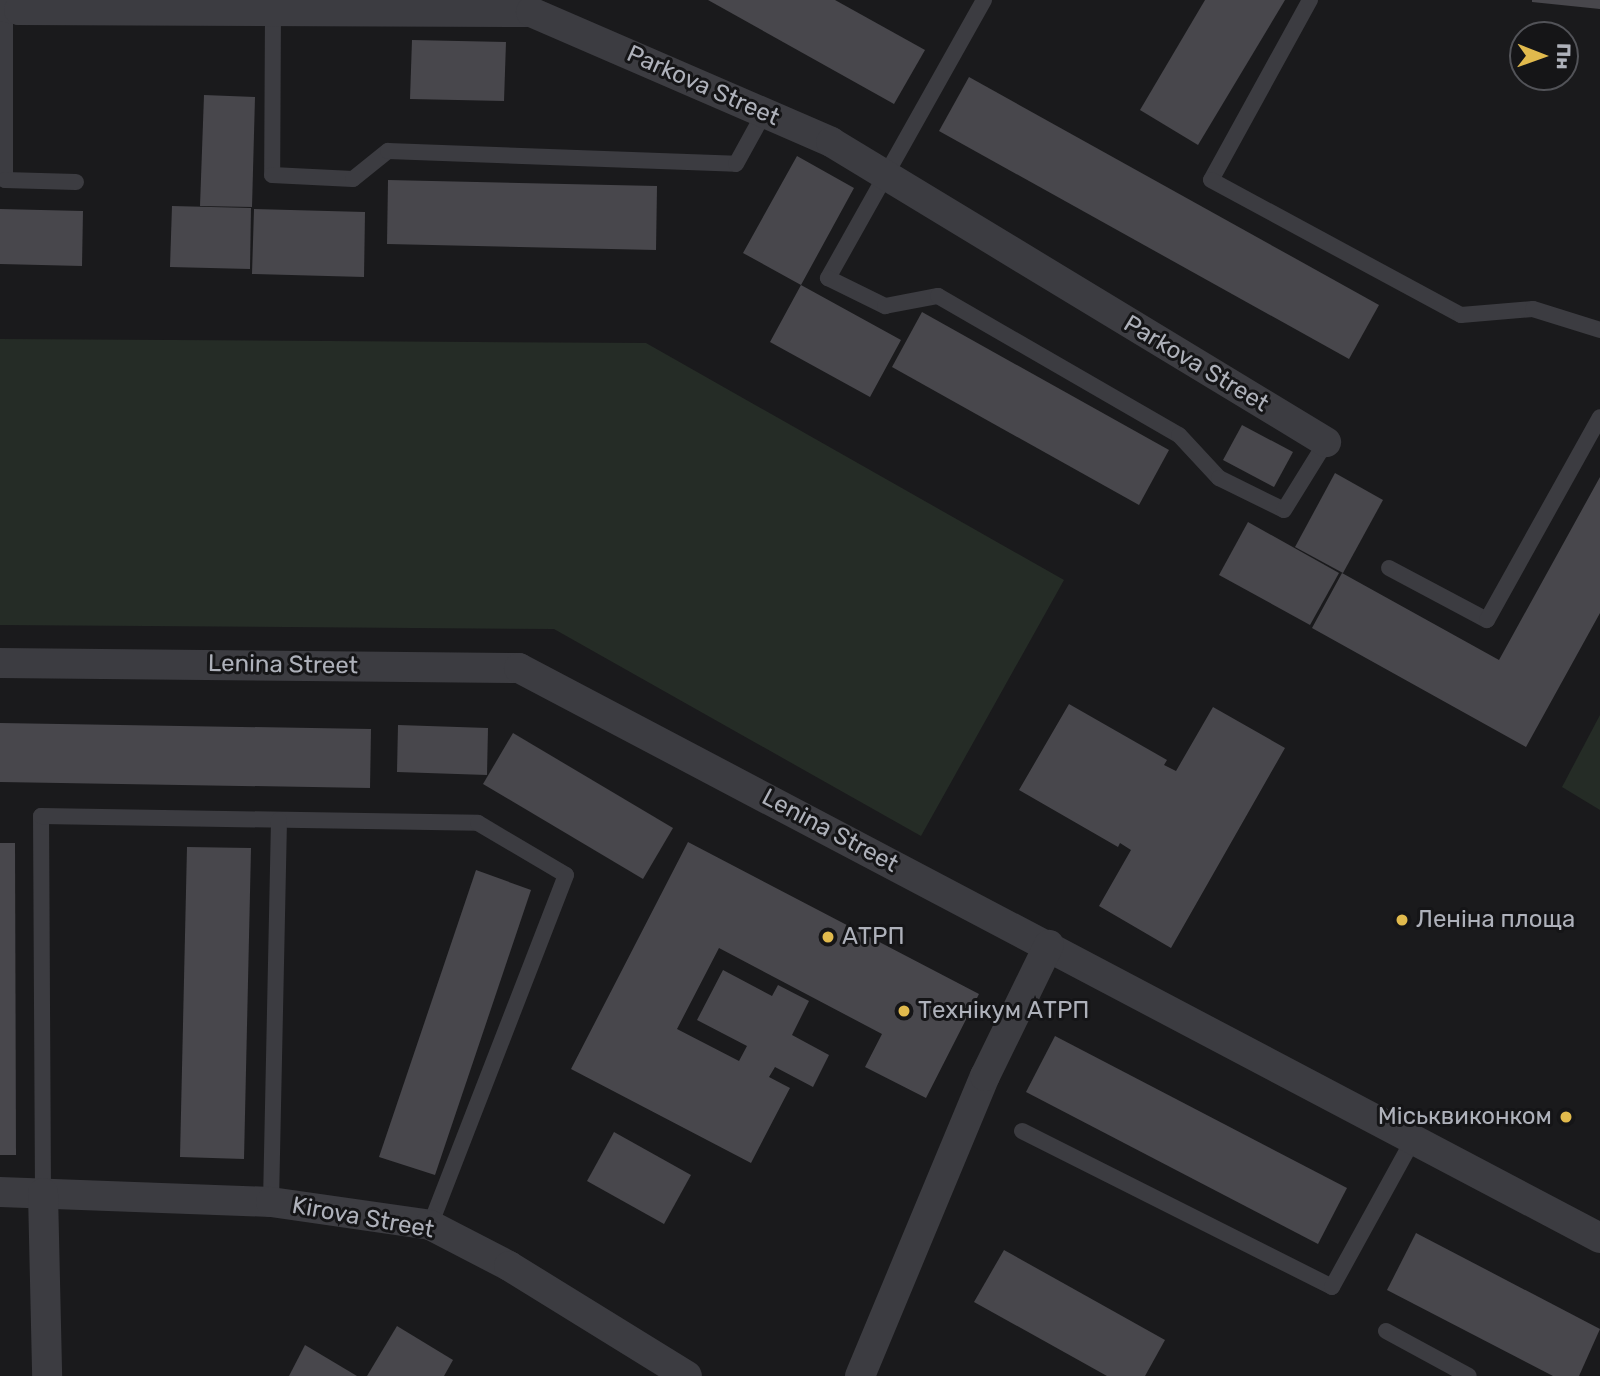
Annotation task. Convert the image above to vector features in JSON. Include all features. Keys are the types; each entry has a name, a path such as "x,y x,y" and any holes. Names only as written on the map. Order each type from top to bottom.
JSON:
{"street":[{"name":"Parkova Street","path":"3,7 274,11 360,6 531,12 831,142 1326,442"},
{"name":"Lenina Street","path":"0,663 519,668 1415,1136 1600,1238"},
{"path":"860,1376 985,1076 1049,945"},
{"name":"Kirova Street","path":"0,1192 271,1202 430,1225 509,1266 687,1376"},
{"path":"43,1193 47,1376"}],"lane":[{"path":"984,0 828,278 885,306 938,296 1180,435 1219,478 1284,510 1326,442"},
{"path":"1310,0 1211,180 1461,315 1534,309 1600,330"},
{"path":"3,7 5,180 76,181"},
{"path":"274,11 272,175 353,179 388,151 736,164 764,113"},
{"path":"1389,568 1487,620 1600,416"},
{"path":"43,1193 41,816 478,823 566,875 430,1225"},
{"path":"271,1202 279,820"},
{"path":"1023,1131 1332,1287 1415,1136"},
{"path":"1386,1331 1469,1376"}],"shaded area":[{"path":"0,339 646,343 1064,580 921,836 554,629 0,625"},
{"path":"1600,715 1600,810 1562,787"}],"building":[{"path":"708,0 835,0 925,50 894,104"},
{"path":"1205,0 1285,0 1198,145 1140,110"},
{"path":"1600,0 1600,9 1532,2"},
{"path":"412,40 506,42 504,101 410,99"},
{"path":"969,77 1379,305 1349,359 939,131"},
{"path":"204,95 255,97 252,207 200,206"},
{"path":"797,156 854,188 801,285 743,253"},
{"path":"388,180 657,186 656,250 387,244"},
{"path":"172,206 251,208 250,269 170,267"},
{"path":"0,209 83,211 82,266 0,264"},
{"path":"254,209 365,212 364,277 252,274"},
{"path":"801,285 901,340 870,397 770,342"},
{"path":"922,312 1169,450 1139,505 892,367"},
{"path":"1242,425 1293,452 1274,487 1223,460"},
{"path":"1335,473 1383,500 1343,573 1295,547"},
{"path":"1600,477 1600,613 1526,747 1312,628 1342,573 1499,660"},
{"path":"1248,522 1339,573 1310,625 1219,575"},
{"path":"1069,704 1167,760 1164,765 1176,771 1213,707 1285,748 1171,948 1099,906 1131,850 1120,843 1118,847 1019,790"},
{"path":"0,723 371,729 370,788 0,782"},
{"path":"398,725 488,728 487,775 397,772"},
{"path":"513,733 673,828 643,879 483,784"},
{"name":"Технікум АТРП","path":"688,842 979,994 926,1098 865,1067 882,1034 719,948 677,1029 739,1061 747,1046 697,1020 723,970 772,996 778,985 809,1001 792,1035 829,1055 813,1087 775,1067 769,1077 790,1088 751,1163 571,1069"},
{"path":"0,843 15,843 16,1155 0,1155"},
{"path":"187,847 251,848 244,1159 180,1157"},
{"path":"476,870 531,890 435,1175 379,1157"},
{"path":"1055,1036 1347,1188 1318,1244 1026,1092"},
{"path":"614,1132 691,1175 664,1224 587,1181"},
{"path":"1416,1233 1600,1329 1579,1376 1553,1376 1387,1290"},
{"path":"1004,1250 1165,1340 1145,1376 1107,1376 974,1302"},
{"path":"397,1326 453,1360 444,1376 367,1376"},
{"path":"305,1345 357,1376 289,1376"}],"place":[{"name":"Леніна площа","path":"1402,920"},
{"name":"АТРП","path":"828,937"},
{"name":"Технікум АТРП","path":"904,1011"},
{"name":"Міськвиконком","path":"1566,1117"}]}
